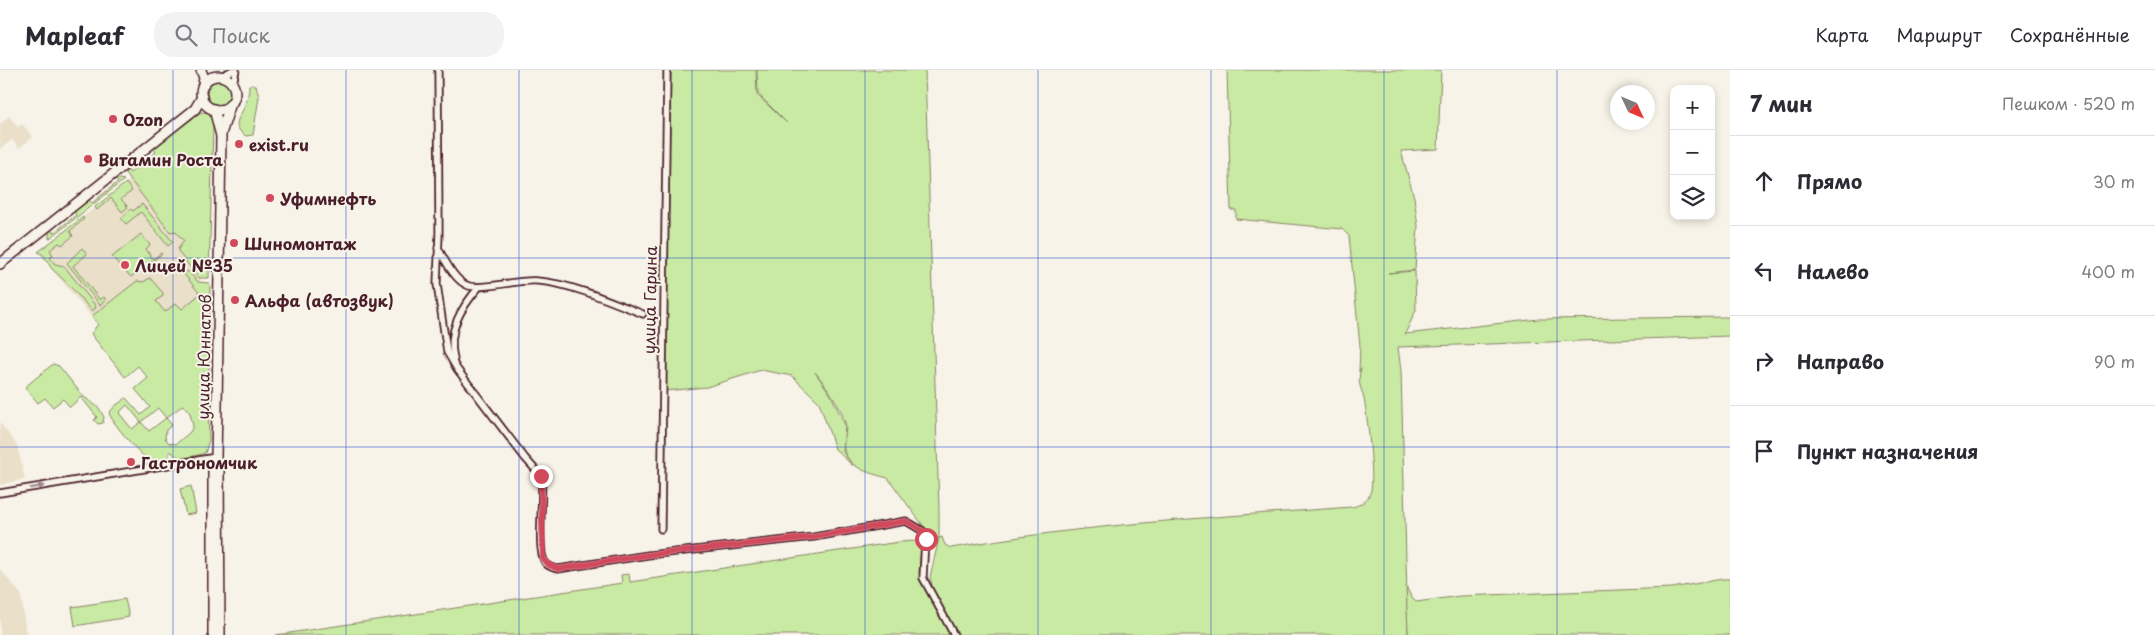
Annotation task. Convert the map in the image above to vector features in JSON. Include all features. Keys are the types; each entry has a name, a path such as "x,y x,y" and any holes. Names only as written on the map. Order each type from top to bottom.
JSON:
{"main road":[{"path":"0,264 196,109 202,97 204,78 201,70"},
{"path":"196,109 225,108 231,103 235,95 233,84 217,74 208,79 203,85"},
{"path":"202,97 211,108"},
{"name":"улица Юннатов","path":"220,635 219,469 216,458 221,136 231,103"},
{"name":"улица Юннатов","path":"211,108 221,136"},
{"name":"улица Юннатов","path":"213,635 213,467 216,458"}],"street":[{"path":"217,74 235,70 233,84"},
{"path":"438,70 438,248 436,284 447,352 457,369 541,476 543,558 553,568 558,569 648,555 814,537 906,521 923,531 926,539 923,578 954,635"},
{"name":"улица Гарина","path":"661,529 666,70"},
{"path":"438,248 460,280 468,285 479,287 518,280 549,282 643,314"},
{"path":"457,369 451,347 452,331 458,315 479,287"},
{"path":"0,493 216,458"}],"shaded area":[{"path":"9,116 18,127 22,124 33,137 19,148 12,140 0,149 0,124"},
{"name":"Лицей №35","path":"162,155 202,205 198,368 161,395 137,364 133,367 38,252"},
{"path":"0,423 17,445 25,479 0,485"},
{"path":"0,569 21,594 26,635 0,635"}],"green space":[{"path":"671,70 756,70 757,95 787,123 758,94 757,70 925,70 939,509 939,537 935,547 927,531 888,478 862,470 851,462 844,450 846,425 842,415 839,408 824,383 815,372 831,395 845,425 843,452 853,466 835,449 819,402 792,376 761,370 707,387 665,391"},
{"path":"1227,70 1441,70 1438,149 1401,151 1414,197 1418,226 1415,270 1388,273 1415,271 1416,310 1405,334 1539,319 1730,317 1730,336 1398,347 1401,371 1408,635 1294,635 1296,633 1293,635 958,635 933,590 930,577 939,538 942,537 945,545 951,548 1101,527 1352,507 1364,502 1370,494 1372,473 1368,423 1360,383 1360,346 1349,236 1342,229 1236,219 1236,210 1231,210"},
{"path":"219,81 228,84 231,93 228,102 219,105 210,102 207,93 210,84"},
{"path":"249,85 256,85 259,97 253,135 246,136 237,125 247,100"},
{"path":"201,112 209,113 213,119 209,278 199,278 179,253 178,249 184,241 175,231 170,232 125,173 127,169 130,173 156,152 153,148"},
{"path":"115,178 124,180 49,239 49,230 55,232 76,215 74,210 88,199 92,203 118,182"},
{"path":"126,183 132,191 121,199 128,207 122,212 111,198 97,210 95,207"},
{"path":"142,204 173,242 168,246 141,212 126,224 121,218 131,209 133,211"},
{"path":"83,217 84,219 70,231 73,236 62,245 59,243 50,250 53,255 50,258 55,264 64,266 95,305 96,308 92,311 53,270 43,255 38,252"},
{"path":"141,234 150,245 146,249 153,259 162,254 131,277 112,257"},
{"path":"82,248 87,254 73,266 100,300 104,297 106,300 100,305 67,263"},
{"path":"188,271 198,282 209,283 210,286 209,368 205,392 208,394 209,440 205,453 182,458 169,452 169,457 166,460 152,462 141,454 128,440 109,413 126,398 141,415 150,407 135,389 148,378 138,366 125,377 91,334 98,324 92,316 137,281 143,282 150,278 163,293 163,296 156,301 165,312 176,303 182,309 200,294 184,274","holes":["127,405 141,422 132,429 119,413","183,405 190,413 193,426 190,432 176,444 169,443 165,438 166,430 172,425 166,418","158,408 166,418 149,431 141,422"]},
{"path":"53,364 59,366 83,396 99,408 104,417 103,423 98,424 94,420 97,417 81,397 70,407 63,399 53,407 45,398 38,403 25,387"},
{"path":"191,486 196,513 186,515 180,489"},
{"path":"916,541 921,545 919,572 925,587 952,635 276,635 622,583 621,575 629,574 630,582"},
{"path":"1730,579 1730,635 1409,635 1408,632 1406,586 1411,597 1416,602 1460,596 1672,588"},
{"path":"125,599 129,617 75,626 72,607"}],"place":[{"name":"Ozon","path":"113,119"},
{"name":"exist.ru","path":"239,144"},
{"name":"Витамин Роста","path":"88,159"},
{"name":"Уфимнефть","path":"270,198"},
{"name":"Шиномонтаж","path":"234,243"},
{"name":"Лицей №35","path":"125,265"},
{"name":"Альфа (автозвук)","path":"235,300"},
{"name":"Гастрономчик","path":"131,462"}],"route":[{"path":"541,476 543,558 553,568 558,569 648,555 814,537 906,521 923,531 926,539"}]}
